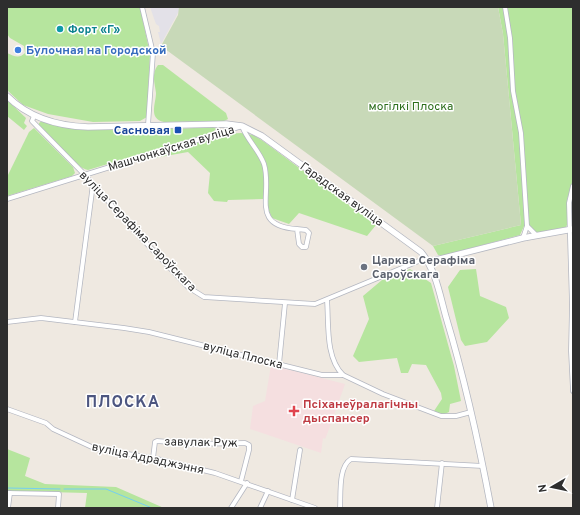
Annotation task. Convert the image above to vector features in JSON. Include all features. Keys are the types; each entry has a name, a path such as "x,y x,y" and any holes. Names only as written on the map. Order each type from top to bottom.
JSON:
{"main road":[{"name":"Гарадская вуліца","path":"7,96 23,110 34,116 54,122 78,126 218,124 242,126 268,140 417,249 428,260"},
{"path":"491,508 471,412 453,339 428,260 536,235 572,229"}],"street":[{"path":"142,7 153,53 148,126"},
{"path":"505,7 507,29 510,38 514,91 521,133 526,226 523,238"},
{"name":"вуліца Серафіма Сароўскага","path":"34,116 32,121 84,174 130,226 195,293 209,298 315,304 347,290 428,260"},
{"path":"242,126 264,164 266,177 266,214 279,226 306,230 309,233 306,247 302,247 299,244 297,229"},
{"name":"Машчонкаўская вуліца","path":"7,199 242,126"},
{"path":"75,322 93,184"},
{"path":"573,186 569,203 572,229 573,389"},
{"path":"526,226 536,235"},
{"path":"327,300 331,353 337,368 343,375"},
{"path":"279,364 285,303"},
{"name":"вуліца Плоска","path":"7,322 41,318 149,332 326,375 343,375 383,394 436,415 450,416 471,412"},
{"name":"вуліца Адраджэння","path":"7,410 46,424 53,429 96,449 153,458 241,481 308,507 315,508"},
{"name":"завулак Руж","path":"153,458 155,442 158,441 194,444 245,443 249,445 249,450 241,481"},
{"path":"292,500 300,450"},
{"path":"340,508 344,470 346,463 351,459 483,466"},
{"path":"437,508 442,463"},
{"path":"231,508 247,483"},
{"path":"260,508 268,491"},
{"path":"8,508 8,493 59,494 58,508"}],"shaded area":[{"path":"150,7 179,7 180,9 161,44 158,32 160,32 159,26 156,24"},
{"name":"Псіханеўралагічны дыспансер","path":"271,365 345,384 328,432 325,439 323,438 321,453 250,429 253,406 265,401"}],"green space":[{"path":"7,7 140,7 150,54 147,117 140,121 93,122 48,114 23,105 7,90 7,53 14,56 19,56 25,53 24,46 10,38 7,34"},
{"name":"могілкі Плоска","path":"179,7 498,7 503,34 521,225 433,246 161,46 178,15"},
{"path":"498,7 573,7 573,180 567,200 568,223 566,227 537,233 529,226 511,35 508,34 510,70 519,131 525,224 520,235 442,256 438,255 433,246 521,225 503,34"},
{"path":"158,65 163,65 226,113 228,119 224,121 164,122 156,118 154,114 156,93 154,75"},
{"path":"7,100 26,118 24,123 27,126 24,130 7,116"},
{"path":"42,121 64,126 168,127 174,129 213,127 216,129 213,132 88,170 76,164 55,144 39,125"},
{"path":"34,128 73,167 75,173 72,176 7,196 7,177 29,132"},
{"path":"241,133 253,135 263,141 376,225 367,236 299,213 289,224 272,218 264,199 228,200 227,202 214,201 208,193 210,173 188,152 143,160 223,134"},
{"path":"410,269 431,283 454,366 461,401 450,404 449,412 442,415 434,411 442,399 441,393 426,365 412,364 408,373 401,373 397,358 359,362 353,356 369,319 363,296 382,280"},
{"path":"476,269 480,296 506,307 509,318 487,342 465,346 461,340 448,287 460,270"},
{"path":"7,449 30,458 25,476 45,484 116,487 164,508 85,508 87,493 7,491"}],"waterway":[{"path":"8,488 60,489"},
{"path":"64,489 106,489 152,508"}],"place":[{"name":"Форт «Г»","path":"60,29"},
{"name":"Булочная на Городской","path":"18,50"},
{"name":"Сасновая","path":"178,130"},
{"name":"Царква Серафіма Сароўскага","path":"364,267"},
{"name":"Псіханеўралагічны дыспансер","path":"294,411"}],"district":[{"name":"ПЛОСКА","path":"123,401"}]}
